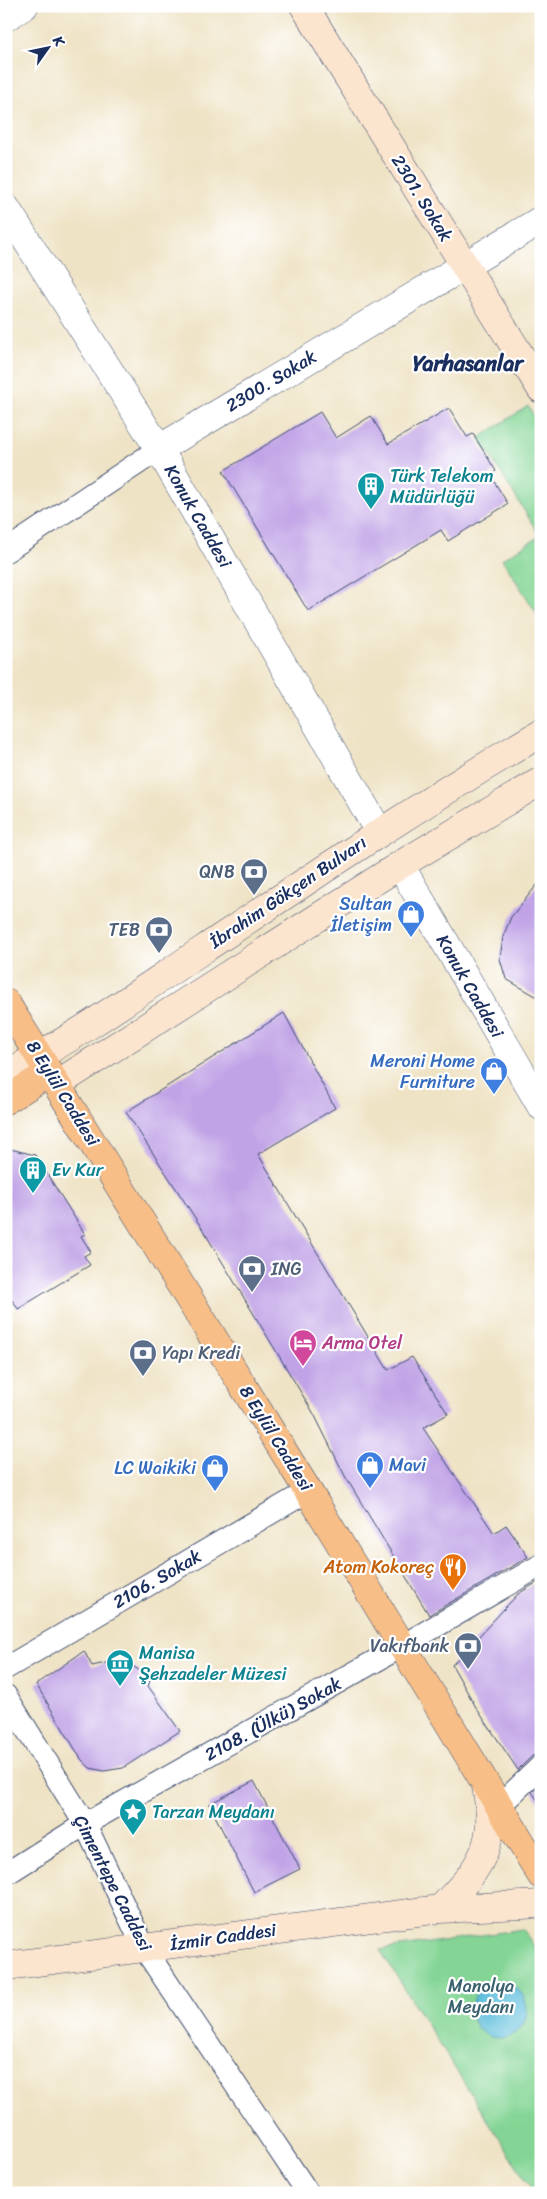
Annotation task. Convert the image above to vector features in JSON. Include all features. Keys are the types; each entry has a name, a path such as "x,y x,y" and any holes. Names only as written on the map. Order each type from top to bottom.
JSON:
{"main road":[{"name":"2301. Sokak","path":"304,6 541,389"},
{"name":"İbrahim Gökçen Bulvarı","path":"6,1100 49,1071 378,832 470,774 541,733"},
{"name":"İbrahim Gökçen Bulvarı","path":"49,1071 541,781"},
{"path":"378,832 400,865"},
{"name":"8 Eylül Caddesi","path":"6,1003 308,1491 541,1875"},
{"path":"6,1074 49,1071"},
{"path":"440,1909 477,1867 488,1846 493,1796"},
{"name":"İzmir Caddesi","path":"6,1966 440,1909 541,1904"}],"street":[{"path":"6,17 24,6"},
{"name":"Konuk Caddesi","path":"6,208 160,449 378,832"},
{"name":"2300. Sokak","path":"6,552 160,449 541,220"},
{"name":"Konuk Caddesi","path":"400,865 541,1106"},
{"name":"2106. Sokak","path":"6,1668 308,1491"},
{"name":"2108. (Ülkü) Sokak","path":"6,1874 85,1824 541,1566"},
{"name":"Çimentepe Caddesi","path":"6,1696 85,1824 144,1948 308,2193"},
{"path":"493,1796 541,1766"}],"green space":[{"path":"528,406 541,428 541,620 502,559 540,536 479,438"},
{"name":"Manolya Meydanı","path":"523,1929 541,1957 541,2193 534,2193 380,1950"}],"water":[{"path":"499,1982 510,1984 519,1990 525,1999 527,2010 525,2021 519,2030 510,2036 499,2038 488,2036 479,2030 473,2021 471,2010 473,1999 479,1990 488,1984"}],"building":[{"name":"Türk Telekom Müdürlüğü","path":"449,408 467,437 473,434 496,471 490,475 508,504 448,541 441,530 308,611 223,471 320,412 336,438 371,416 388,444"},
{"path":"541,880 541,999 506,979 500,959 503,937 511,917"},
{"path":"284,1013 335,1108 258,1154 388,1370 412,1357 448,1414 423,1428 494,1533 506,1525 528,1557 429,1615 345,1476 314,1414 203,1230 126,1112"},
{"name":"Ev Kur","path":"6,1148 35,1155 85,1234 81,1236 91,1252 84,1256 90,1265 18,1309 13,1301 6,1300"},
{"path":"541,1580 541,1753 532,1756 518,1770 477,1709 452,1665 518,1594"},
{"path":"84,1651 92,1666 115,1661 128,1663 151,1678 148,1686 180,1731 123,1768 104,1771 90,1768 81,1759 36,1684"},
{"path":"254,1781 300,1869 254,1892 209,1804"},
{"path":"541,1784 541,1805 532,1792"}],"place":[{"name":"Türk Telekom Müdürlüğü","path":"371,510"},
{"name":"QNB","path":"254,896"},
{"name":"Sultan İletişim","path":"411,938"},
{"name":"TEB","path":"159,954"},
{"name":"Meroni Home Furniture","path":"494,1095"},
{"name":"Ev Kur","path":"33,1194"},
{"name":"ING","path":"252,1293"},
{"name":"Arma Otel","path":"303,1367"},
{"name":"Yapı Kredi","path":"143,1377"},
{"name":"Mavi","path":"370,1489"},
{"name":"LC Waikiki","path":"215,1492"},
{"name":"Atom Kokoreç","path":"453,1591"},
{"name":"Vakıfbank","path":"468,1670"},
{"name":"Manisa Şehzadeler Müzesi","path":"120,1687"},
{"name":"Tarzan Meydanı","path":"133,1836"}],"district":[{"name":"Yarhasanlar","path":"468,363"}]}
